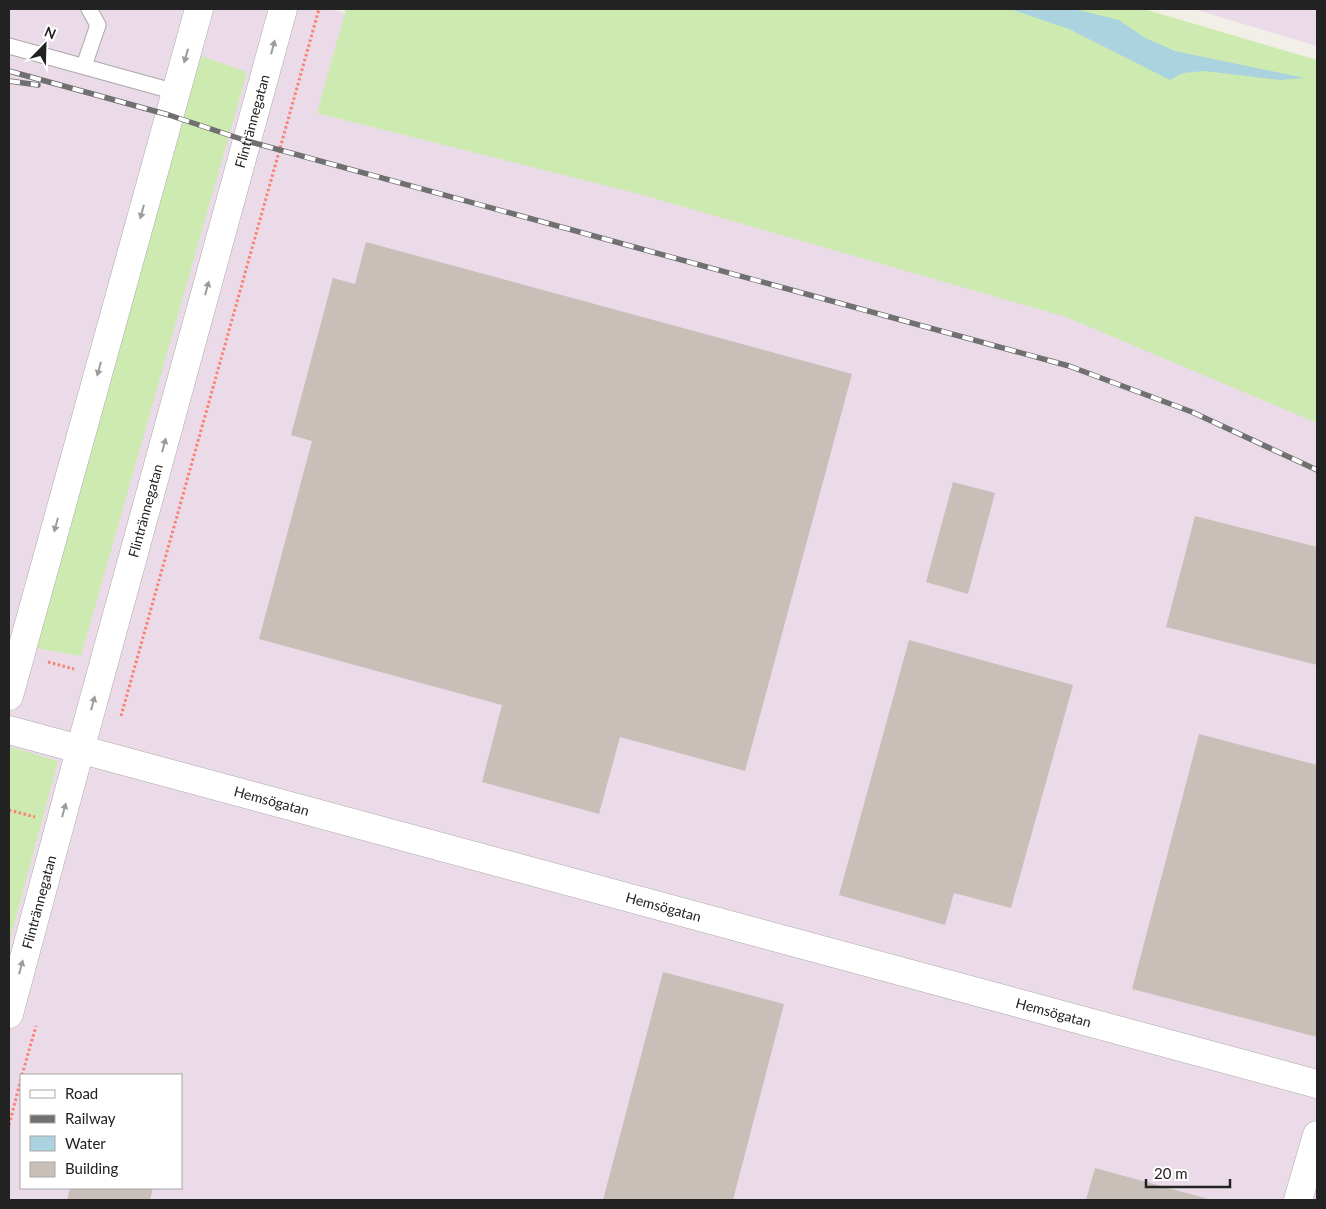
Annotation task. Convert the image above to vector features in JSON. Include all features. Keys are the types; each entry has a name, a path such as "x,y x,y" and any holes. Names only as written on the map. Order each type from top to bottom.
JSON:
{"street":[{"path":"9,696 200,9"},
{"name":"Flintrännegatan","path":"9,1014 283,9"},
{"name":"Hemsögatan","path":"9,730 1317,1084"},
{"path":"1298,1200 1317,1135"}],"lane":[{"path":"84,66 98,25 89,9"},
{"path":"9,46 176,92"}],"path":[{"path":"109,758 319,9"},
{"path":"20,655 130,683"},
{"path":"9,1125 20,1083"}],"shaded area":[{"path":"9,9 330,9 1317,299 1317,1200 9,1200"},
{"path":"1193,9 1317,9 1317,46"}],"green space":[{"path":"346,9 1144,9 1317,60 1317,423 1066,317 639,194 317,113"},
{"path":"201,56 247,72 81,656 36,648"},
{"path":"11,747 58,761 9,943 9,754"}],"water":[{"path":"1010,9 1074,9 1119,20 1145,38 1175,51 1305,78 1280,80 1204,71 1183,73 1170,80 1069,29"}],"building":[{"path":"366,242 852,374 745,771 620,737 599,814 482,782 502,705 259,639 312,441 291,435 333,278 355,284"},
{"path":"953,482 995,493 968,594 926,582"},
{"path":"1195,516 1317,547 1317,665 1166,627"},
{"path":"909,640 1073,685 1011,908 954,893 945,925 839,895"},
{"path":"1199,734 1317,765 1317,1037 1132,989"},
{"path":"663,972 784,1004 733,1200 603,1200"},
{"path":"1095,1168 1212,1200 1086,1200"},
{"path":"70,1189 153,1189 150,1200 67,1200"}],"railway":[{"path":"9,71 169,115 247,141 1069,366 1192,412 1317,470"},
{"path":"9,81 38,85"}]}
